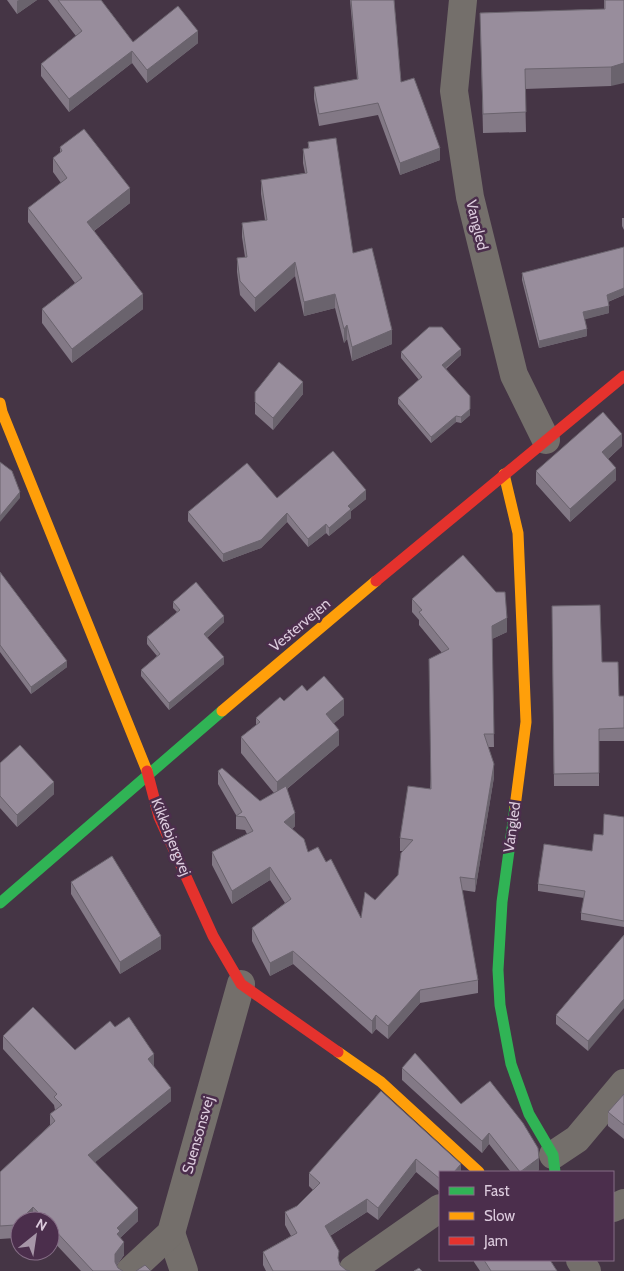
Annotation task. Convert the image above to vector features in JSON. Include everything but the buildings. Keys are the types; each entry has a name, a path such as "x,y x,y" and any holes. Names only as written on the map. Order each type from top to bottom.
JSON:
{"street":[{"name":"Vangled","path":"463,0 454,91 470,197 514,375 546,440"},
{"name":"Vestervejen","path":"0,903 148,773 504,474 624,376"},
{"name":"Kikkebjergvej","path":"0,403 148,773 159,817 213,936 241,984 381,1082 478,1171"},
{"name":"Vangled","path":"504,474 518,533 526,722 502,902 498,970 500,1005 511,1064 529,1114 554,1164"},
{"name":"Suensonsvej","path":"171,1232 241,984"},
{"path":"554,1164 624,1084"},
{"path":"353,1268 439,1209"},
{"path":"130,1271 171,1232 184,1271"}],"traffic: fast":[{"path":"0,903 222,711"},
{"path":"515,807 502,902 498,970 500,1005 511,1064 529,1114 553,1155 555,1171"}],"traffic: slow":[{"path":"0,403 147,771"},
{"path":"504,474 518,533 526,722 515,807"},
{"path":"222,711 376,581"},
{"path":"338,1052 381,1082 478,1171"}],"traffic: jam":[{"path":"376,581 624,376"},
{"path":"147,771 159,817 213,936 241,984 338,1052"}]}
